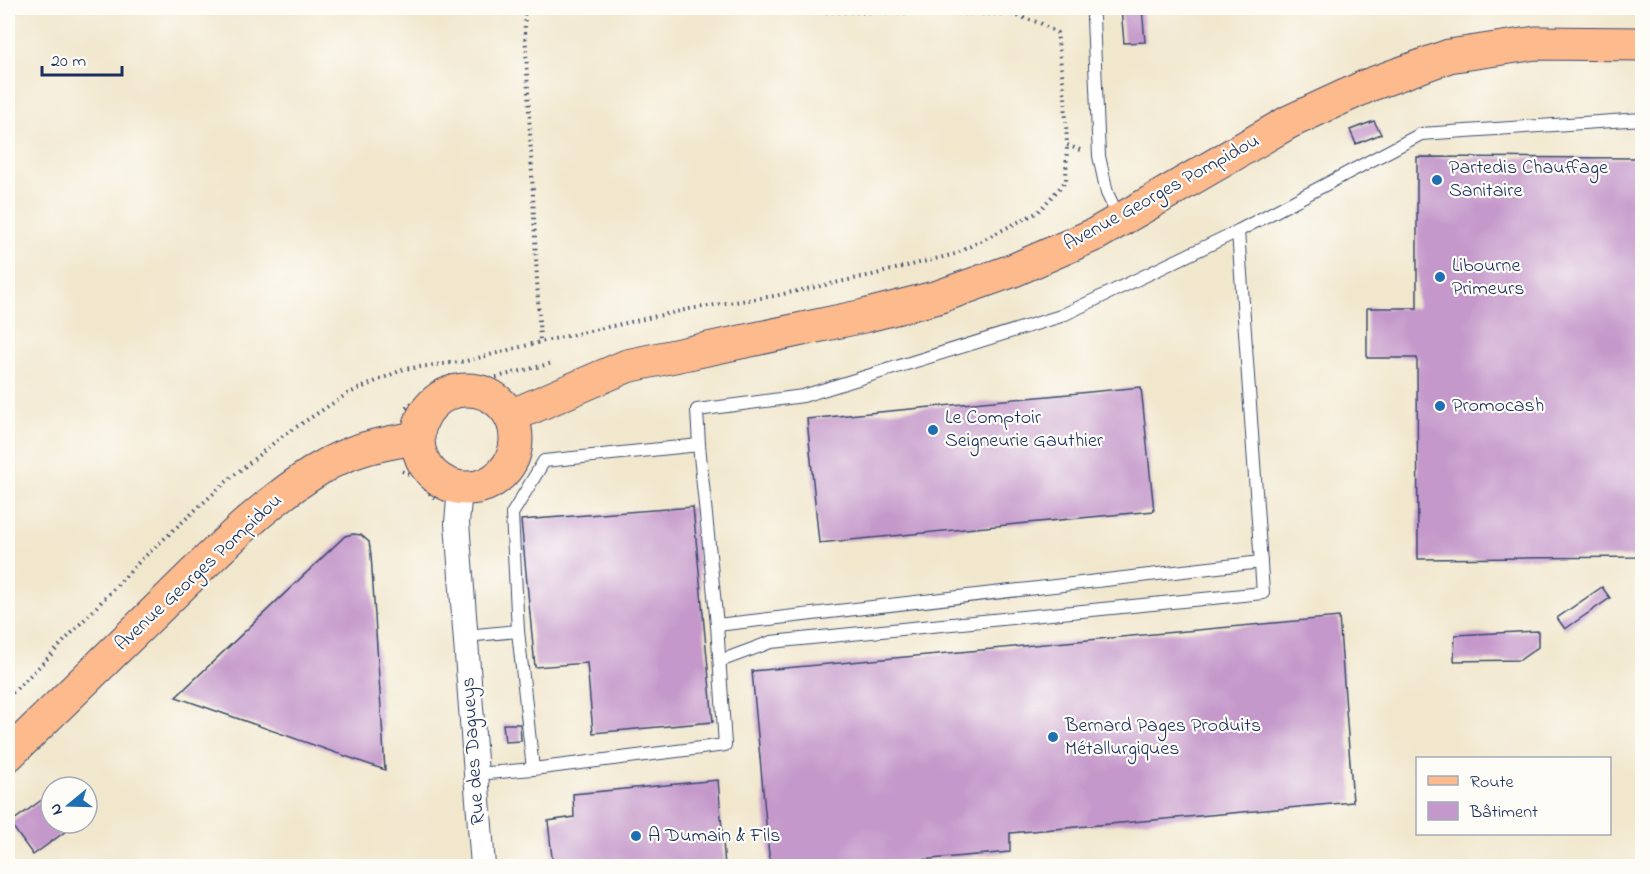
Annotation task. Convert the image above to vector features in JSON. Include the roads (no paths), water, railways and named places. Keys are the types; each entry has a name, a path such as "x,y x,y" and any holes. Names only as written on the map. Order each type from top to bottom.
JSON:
{"main road":[{"name":"Avenue Georges Pompidou","path":"511,416 627,366 864,316 938,297 1014,270 1096,234 1289,122 1369,85 1449,56 1536,43 1642,44"},
{"path":"472,389 488,394 501,403 511,416 516,431 516,447 511,461 502,474 490,483 475,488 460,488 447,484 425,465 419,452 417,438 420,422 428,408 441,397 455,390 472,389"},
{"name":"Avenue Georges Pompidou","path":"8,755 217,551 279,498 319,469 351,453 375,444 417,438"}],"street":[{"name":"Rue des Dagueys","path":"460,488 457,523 483,867"}],"lane":[{"path":"1093,18 1099,156 1107,193 1120,220"},
{"path":"476,774 725,745 717,625 697,410 803,396 1061,316 1238,231 1421,134 1642,119"},
{"path":"720,661 771,642 1263,593 1238,231"},
{"path":"533,769 518,631 512,514 544,461 699,445"},
{"path":"717,625 1261,562"},
{"path":"465,636 518,631"}],"place":[{"name":"Partedis Chauffage Sanitaire","path":"1437,180"},
{"name":"Libourne Primeurs","path":"1440,277"},
{"name":"Promocash","path":"1440,406"},
{"name":"Le Comptoir Seigneurie Gauthier","path":"933,430"},
{"name":"Bernard Pages Produits Métallurgiques","path":"1053,737"},
{"name":"A Dumain & Fils","path":"636,836"}]}
